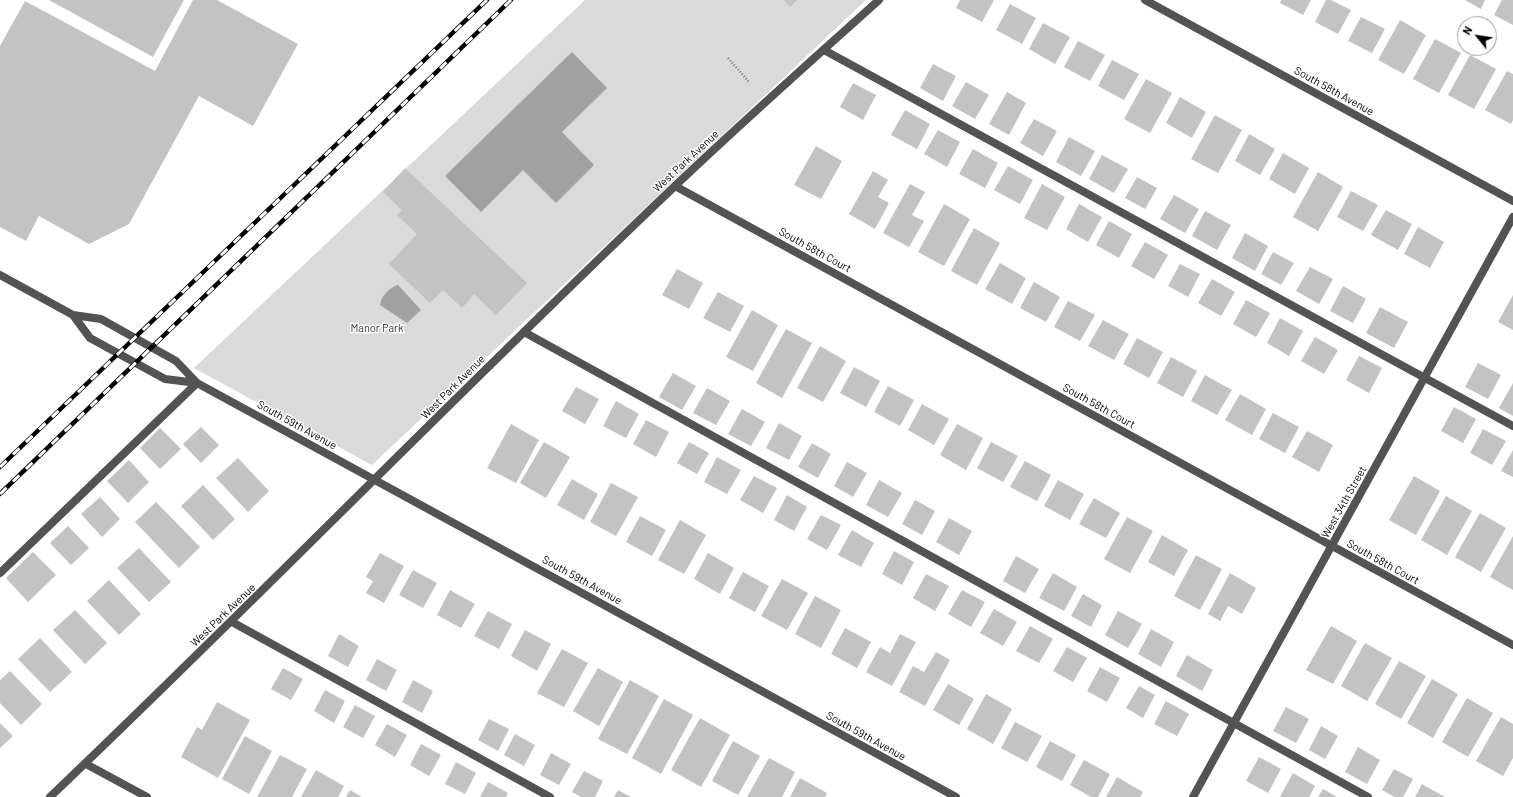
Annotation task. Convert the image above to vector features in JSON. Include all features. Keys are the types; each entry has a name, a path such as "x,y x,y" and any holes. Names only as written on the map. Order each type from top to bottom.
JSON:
{"street":[{"name":"West Park Avenue","path":"50,797 232,622 524,332 675,186 879,0"},
{"name":"South 58th Avenue","path":"1145,0 1513,202"},
{"path":"824,50 1513,426"},
{"name":"South 58th Court","path":"675,186 1513,645"},
{"name":"West 34th Street","path":"1193,797 1513,217"},
{"name":"South 59th Avenue","path":"0,275 73,315 101,319 176,361 197,383 956,797"},
{"name":"South 59th Avenue","path":"73,315 90,338 165,379 197,383"},
{"path":"524,332 1368,797"},
{"path":"0,573 197,383"},
{"path":"232,622 550,797"},
{"path":"86,764 147,797"}],"path":[{"path":"728,58 749,82"}],"green space":[{"name":"Manor Park","path":"585,0 866,0 372,465 194,368"}],"shaded area":[{"path":"572,52 607,88 562,132 594,165 556,203 523,170 481,212 445,176"},
{"path":"398,285 421,310 407,323 380,305 386,292"}],"building":[{"path":"49,0 184,0 153,57"},
{"path":"193,0 217,0 298,44 253,126 199,96 129,224 89,244 39,216 26,241 0,227 0,46 25,1 155,71"},
{"path":"784,0 797,0 790,7"},
{"path":"960,0 994,0 982,22 956,8"},
{"path":"1281,0 1311,0 1303,15 1280,3"},
{"path":"1326,0 1331,0 1351,10 1338,34 1315,22"},
{"path":"1465,0 1485,0 1481,9"},
{"path":"1502,0 1513,0 1513,25 1494,15"},
{"path":"1010,4 1036,18 1022,44 996,30"},
{"path":"1361,17 1385,29 1372,53 1348,41"},
{"path":"1400,20 1426,35 1404,74 1378,60"},
{"path":"1043,23 1070,37 1055,64 1029,49"},
{"path":"1435,39 1457,51 1457,56 1459,56 1439,93 1413,79"},
{"path":"1078,41 1105,55 1090,81 1064,67"},
{"path":"1469,56 1496,69 1474,109 1448,95"},
{"path":"1112,60 1139,74 1124,100 1098,86"},
{"path":"933,64 956,76 943,101 920,88"},
{"path":"1507,71 1513,74 1513,120 1511,124 1485,110"},
{"path":"1146,79 1172,93 1150,133 1124,119"},
{"path":"966,82 989,95 975,119 952,106"},
{"path":"853,83 876,95 863,120 840,107"},
{"path":"1007,92 1026,103 1009,135 989,124"},
{"path":"1180,97 1206,112 1192,138 1166,123"},
{"path":"905,110 930,124 917,149 891,135"},
{"path":"1215,115 1242,130 1218,173 1191,159"},
{"path":"1034,119 1057,131 1043,156 1020,143"},
{"path":"938,130 960,142 947,167 924,154"},
{"path":"1249,134 1275,149 1260,175 1235,161"},
{"path":"1069,137 1095,151 1081,176 1056,162"},
{"path":"816,146 842,161 821,199 794,185"},
{"path":"973,149 998,163 985,188 959,174"},
{"path":"1283,153 1309,168 1295,194 1269,179"},
{"path":"1102,155 1128,169 1114,193 1089,179"},
{"path":"1008,166 1033,180 1020,204 994,190"},
{"path":"405,168 527,283 496,315 474,294 462,308 443,290 430,303 389,264 417,234 397,215 402,210 383,192"},
{"path":"873,171 888,180 878,197 889,203 875,229 849,214"},
{"path":"1318,172 1343,187 1318,231 1293,217"},
{"path":"1137,177 1157,188 1145,209 1125,198"},
{"path":"910,184 925,192 912,215 924,221 909,247 883,233"},
{"path":"1042,184 1065,197 1047,230 1024,218"},
{"path":"1351,191 1378,205 1363,231 1337,217"},
{"path":"1174,195 1199,209 1185,233 1160,219"},
{"path":"944,204 970,219 944,266 918,252"},
{"path":"1079,204 1102,217 1088,242 1066,229"},
{"path":"1386,210 1412,224 1398,250 1371,235"},
{"path":"1205,211 1231,225 1217,250 1192,236"},
{"path":"1109,221 1132,234 1119,258 1096,245"},
{"path":"1418,227 1444,242 1430,268 1404,254"},
{"path":"974,228 1000,243 977,285 951,271"},
{"path":"1245,233 1268,246 1255,271 1232,258"},
{"path":"1145,242 1168,255 1154,279 1131,266"},
{"path":"1273,252 1294,263 1281,285 1261,274"},
{"path":"1000,263 1026,278 1012,304 985,289"},
{"path":"1180,264 1200,274 1188,297 1168,286"},
{"path":"1310,267 1333,279 1319,304 1296,291"},
{"path":"677,269 703,283 689,309 662,295"},
{"path":"1212,279 1235,292 1221,316 1198,303"},
{"path":"1034,282 1060,297 1046,322 1020,308"},
{"path":"1343,286 1366,299 1353,323 1330,311"},
{"path":"718,292 744,306 730,332 703,318"},
{"path":"1513,295 1513,330 1498,322"},
{"path":"1246,300 1270,313 1256,337 1233,324"},
{"path":"1068,301 1095,315 1080,341 1054,327"},
{"path":"1380,307 1408,322 1394,348 1366,333"},
{"path":"752,310 778,325 753,371 726,357"},
{"path":"1280,318 1303,331 1289,356 1267,343"},
{"path":"1103,320 1129,334 1114,360 1088,346"},
{"path":"786,329 812,343 782,398 756,383"},
{"path":"1315,337 1338,350 1324,374 1301,361"},
{"path":"1137,338 1163,352 1149,378 1123,364"},
{"path":"820,346 846,361 823,402 797,388"},
{"path":"1359,356 1382,368 1369,393 1346,380"},
{"path":"1171,357 1197,371 1183,397 1157,383"},
{"path":"1478,363 1501,375 1488,399 1465,387"},
{"path":"854,367 880,381 866,407 840,393"},
{"path":"673,373 696,386 682,410 659,397"},
{"path":"1205,375 1232,390 1217,415 1191,401"},
{"path":"1513,383 1513,416 1499,408"},
{"path":"888,386 914,400 900,426 874,412"},
{"path":"576,387 599,399 585,424 562,411"},
{"path":"707,388 730,401 716,425 693,413"},
{"path":"1240,394 1266,409 1252,435 1225,420"},
{"path":"616,401 639,414 626,438 603,426"},
{"path":"922,404 949,419 934,445 908,430"},
{"path":"1454,407 1476,419 1463,443 1441,431"},
{"path":"742,409 765,422 751,446 728,434"},
{"path":"1273,413 1299,427 1285,453 1259,439"},
{"path":"646,420 669,432 656,457 633,444"},
{"path":"779,423 802,436 789,460 766,448"},
{"path":"511,424 539,440 516,483 487,468"},
{"path":"957,424 983,438 966,470 940,455"},
{"path":"201,427 219,445 201,463 183,444"},
{"path":"160,428 181,449 160,469 140,448"},
{"path":"1483,429 1506,441 1492,465 1470,453"},
{"path":"1307,431 1333,445 1319,472 1292,457"},
{"path":"544,442 570,457 546,498 520,483"},
{"path":"689,442 709,453 697,474 677,463"},
{"path":"991,442 1018,456 1003,482 977,468"},
{"path":"812,443 831,454 818,478 798,467"},
{"path":"1513,450 1513,477 1501,471"},
{"path":"717,457 741,470 727,494 704,482"},
{"path":"238,458 269,491 248,512 216,478"},
{"path":"129,460 149,482 128,503 107,481"},
{"path":"1025,461 1051,475 1037,501 1010,487"},
{"path":"847,462 867,473 853,497 834,486"},
{"path":"754,476 777,488 763,513 740,500"},
{"path":"1414,476 1440,491 1416,535 1389,520"},
{"path":"572,479 598,494 584,520 557,505"},
{"path":"879,480 902,493 888,517 866,505"},
{"path":"1058,480 1084,494 1070,520 1044,506"},
{"path":"611,483 638,497 616,536 590,522"},
{"path":"203,485 235,519 213,540 181,506"},
{"path":"787,495 807,507 794,531 774,520"},
{"path":"1446,496 1472,511 1447,555 1421,540"},
{"path":"100,497 120,519 102,537 81,514"},
{"path":"1094,498 1120,513 1106,538 1079,524"},
{"path":"915,500 935,511 922,535 902,524"},
{"path":"156,502 200,547 179,568 135,522"},
{"path":"1480,513 1506,528 1481,572 1455,557"},
{"path":"821,515 841,525 827,550 807,539"},
{"path":"640,516 666,530 652,556 626,542"},
{"path":"1127,517 1153,531 1130,573 1104,559"},
{"path":"949,518 972,531 959,555 936,542"},
{"path":"680,520 706,535 684,574 658,560"},
{"path":"68,526 89,548 71,565 50,543"},
{"path":"852,530 874,543 861,567 838,555"},
{"path":"1162,535 1188,550 1174,576 1148,562"},
{"path":"1513,536 1513,590 1490,577"},
{"path":"139,548 171,582 149,602 117,568"},
{"path":"894,551 914,562 902,585 882,574"},
{"path":"33,552 56,575 28,602 6,578"},
{"path":"380,553 404,566 384,603 366,593 373,581 366,577"},
{"path":"708,553 734,568 720,594 694,579"},
{"path":"1196,555 1222,569 1200,610 1174,596"},
{"path":"1016,556 1039,569 1025,593 1003,581"},
{"path":"413,570 437,583 423,608 399,595"},
{"path":"743,572 769,586 755,612 729,598"},
{"path":"1053,573 1077,587 1064,611 1039,598"},
{"path":"1230,573 1256,588 1242,614 1228,606 1220,621 1208,614"},
{"path":"926,574 949,586 935,611 913,598"},
{"path":"782,579 808,593 787,630 761,616"},
{"path":"109,580 141,614 119,635 87,601"},
{"path":"450,590 475,604 461,628 437,615"},
{"path":"962,590 985,602 971,627 948,614"},
{"path":"1083,594 1102,605 1091,627 1071,616"},
{"path":"815,596 841,610 821,648 795,634"},
{"path":"994,609 1017,622 1003,646 980,633"},
{"path":"75,610 107,643 85,664 53,630"},
{"path":"488,611 512,624 499,649 474,636"},
{"path":"1118,611 1142,624 1128,648 1105,635"},
{"path":"1030,626 1053,639 1039,663 1016,651"},
{"path":"1331,626 1357,641 1333,684 1306,670"},
{"path":"845,628 871,642 857,668 831,654"},
{"path":"1151,629 1174,642 1161,667 1138,654"},
{"path":"525,630 551,644 537,671 511,656"},
{"path":"339,634 359,646 348,667 328,656"},
{"path":"900,634 916,642 892,686 866,672 880,647 890,653"},
{"path":"40,638 72,672 50,692 18,659"},
{"path":"1365,643 1392,658 1367,701 1341,686"},
{"path":"1067,647 1087,658 1073,682 1053,671"},
{"path":"562,649 588,663 564,707 537,693"},
{"path":"936,652 950,660 925,706 899,692 913,666 924,672"},
{"path":"1187,655 1213,670 1202,691 1176,676"},
{"path":"377,659 397,670 386,691 366,680"},
{"path":"1399,661 1426,676 1401,719 1375,704"},
{"path":"1100,667 1120,678 1107,702 1087,691"},
{"path":"283,668 303,679 291,700 271,689"},
{"path":"598,668 623,682 599,726 573,711"},
{"path":"10,671 42,704 21,725 0,703 0,680"},
{"path":"1432,679 1458,694 1433,738 1407,723"},
{"path":"413,680 433,691 422,713 402,702"},
{"path":"630,680 659,696 627,754 598,739"},
{"path":"948,684 974,699 959,725 933,710"},
{"path":"1139,686 1155,695 1143,718 1126,708"},
{"path":"325,690 345,701 334,723 314,711"},
{"path":"986,694 1012,709 993,744 967,729"},
{"path":"1467,698 1493,713 1468,757 1442,742"},
{"path":"664,699 693,715 661,774 632,758"},
{"path":"1166,701 1189,714 1177,736 1154,724"},
{"path":"217,702 250,720 218,778 181,757 197,727 202,730"},
{"path":"355,705 375,716 363,738 343,727"},
{"path":"1286,707 1309,719 1296,743 1273,731"},
{"path":"1501,717 1513,724 1513,758 1503,776 1476,761"},
{"path":"700,718 730,735 701,787 671,770"},
{"path":"489,719 509,729 498,751 478,740"},
{"path":"1015,722 1042,736 1027,762 1001,748"},
{"path":"0,723 13,736 0,748"},
{"path":"387,724 407,735 395,757 375,745"},
{"path":"1321,726 1338,736 1325,759 1309,750"},
{"path":"515,734 535,745 524,766 504,755"},
{"path":"245,736 272,751 249,794 222,779"},
{"path":"733,741 760,756 738,795 712,781"},
{"path":"1050,741 1076,755 1062,781 1036,767"},
{"path":"421,744 441,755 429,776 410,765"},
{"path":"1358,747 1380,760 1367,784 1345,772"},
{"path":"551,753 571,764 559,785 540,775"},
{"path":"280,755 307,769 292,797 257,797"},
{"path":"1259,757 1281,769 1268,793 1246,781"},
{"path":"769,758 795,772 782,797 747,797"},
{"path":"1084,760 1110,774 1098,797 1091,797 1070,785"},
{"path":"456,762 476,773 465,794 445,784"},
{"path":"1394,769 1413,779 1403,797 1395,797 1382,790"},
{"path":"316,770 344,786 338,797 301,797"},
{"path":"584,771 603,781 595,797 581,797 572,792"},
{"path":"1293,773 1315,786 1309,797 1280,797"},
{"path":"1117,777 1143,792 1140,797 1106,797"},
{"path":"800,778 827,793 825,797 790,797"},
{"path":"488,782 508,793 506,797 480,797"},
{"path":"1422,784 1445,797 1415,797"},
{"path":"1323,789 1337,797 1318,797"},
{"path":"350,790 362,797 346,797"},
{"path":"618,790 631,797 614,797"}],"railway":[{"path":"0,467 487,0"},
{"path":"0,494 511,0"}]}
